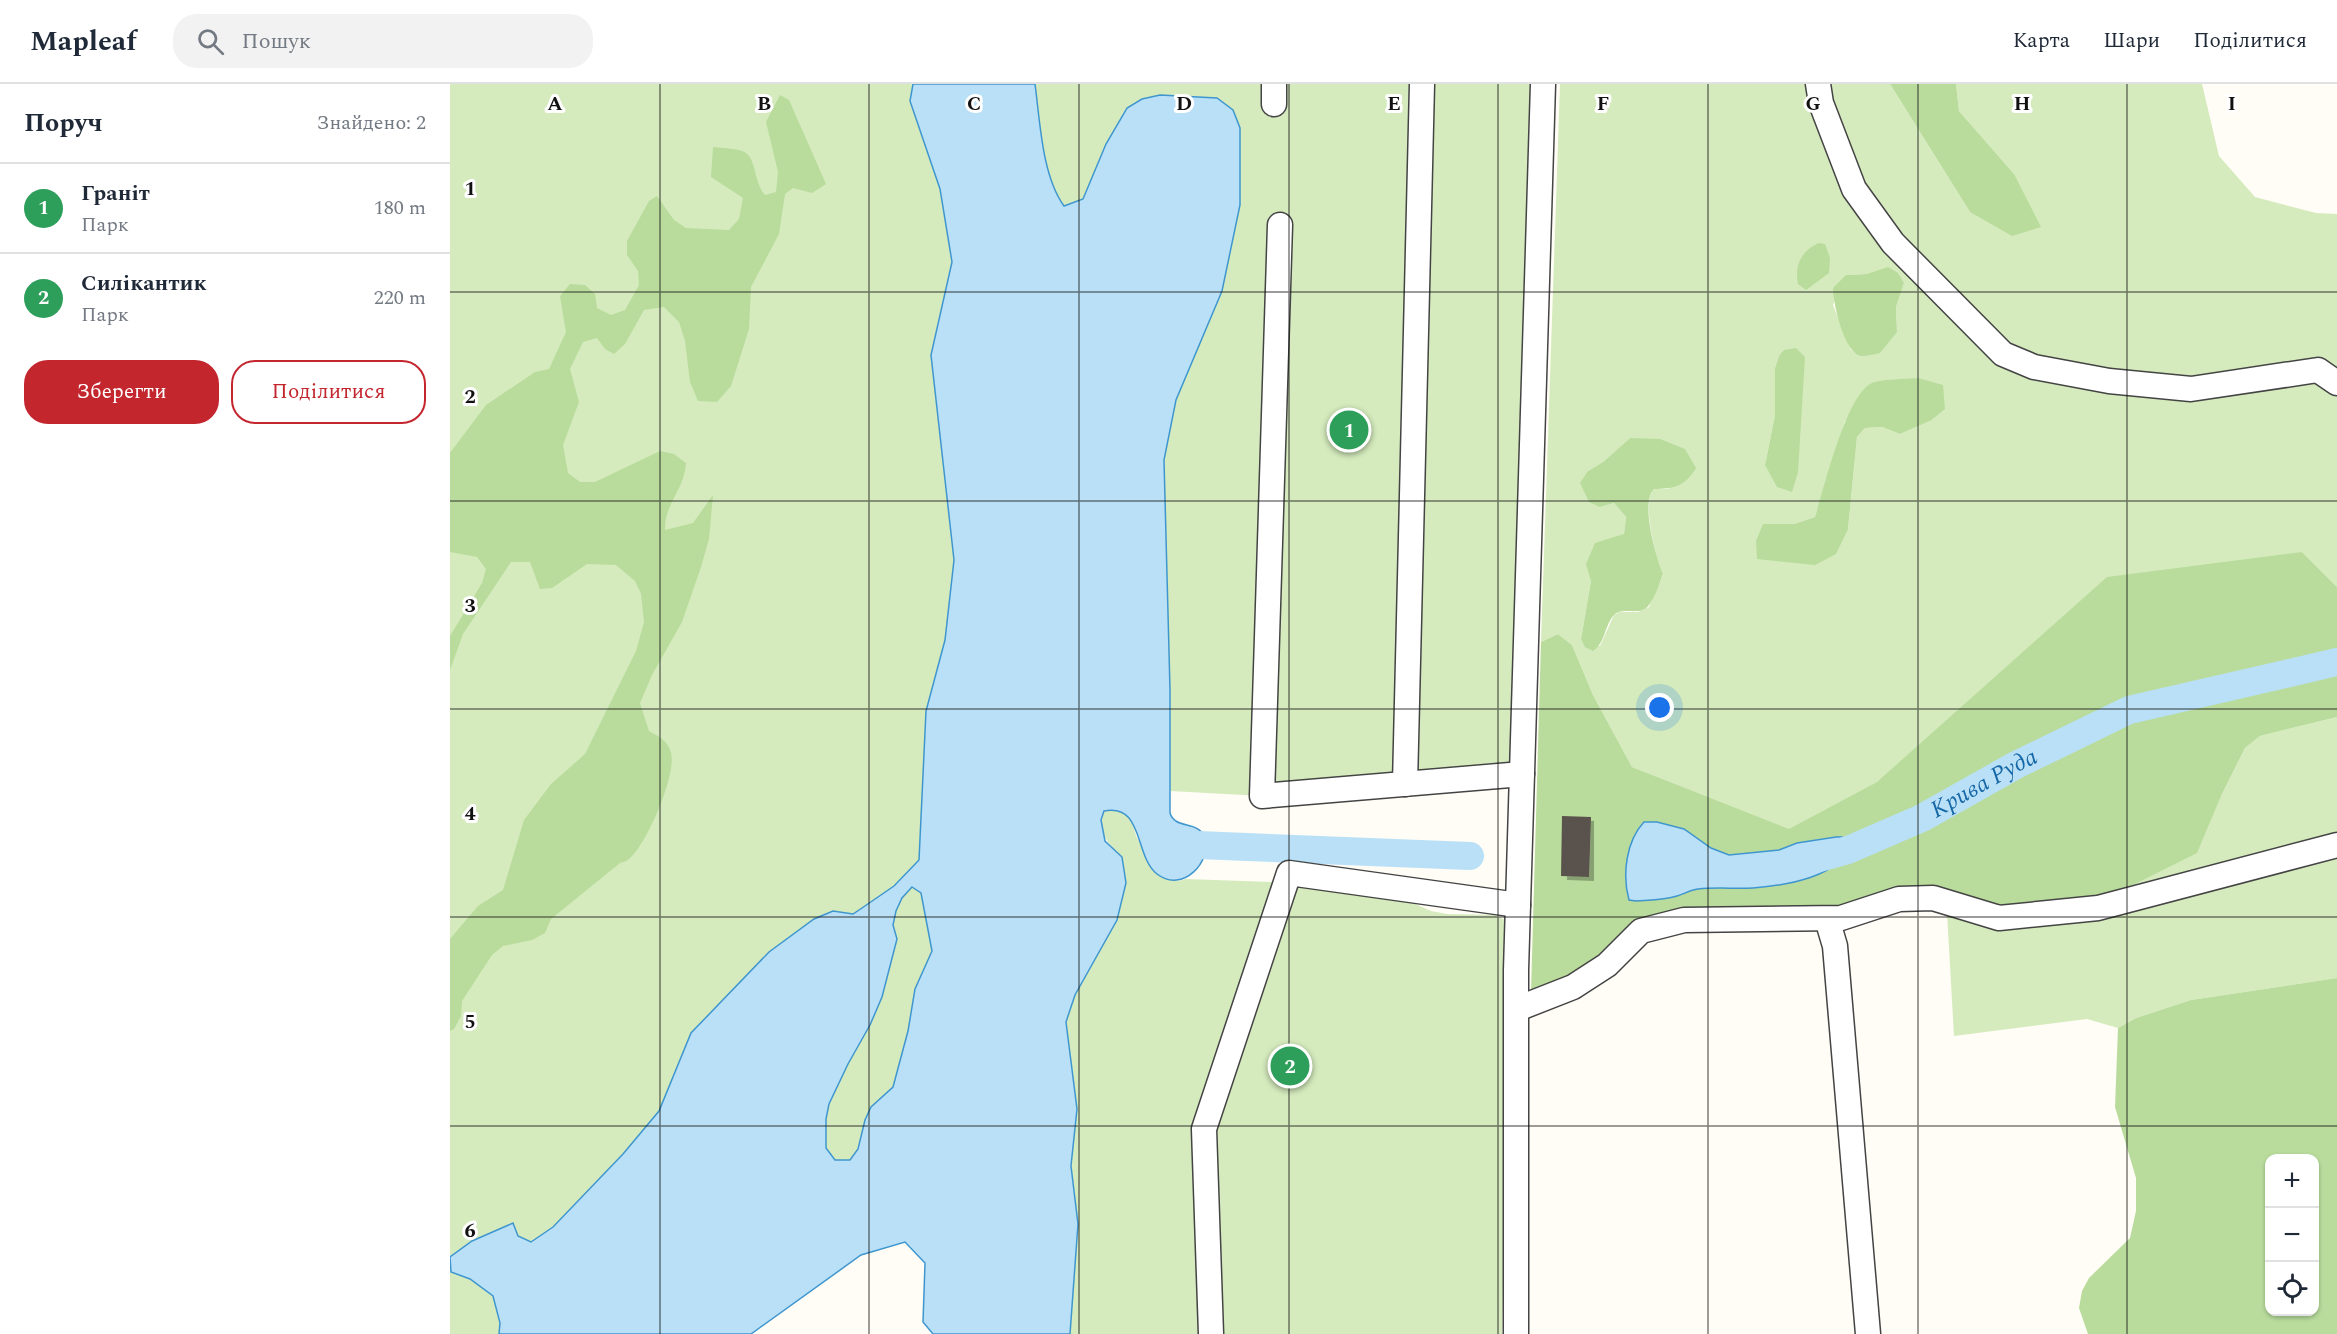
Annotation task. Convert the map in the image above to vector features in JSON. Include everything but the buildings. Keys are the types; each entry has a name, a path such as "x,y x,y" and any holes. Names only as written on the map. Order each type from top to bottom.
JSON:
{"street":[{"path":"1405,784 1422,84"},
{"path":"1516,1334 1518,904 1544,84"},
{"path":"1818,84 1821,103 1854,189 1893,243 2003,354 2044,369 2109,381 2191,389 2318,370 2337,383"},
{"path":"1280,225 1262,796 1522,774"},
{"path":"1517,1009 1573,987 1606,965 1641,931 1684,920 1841,918 1899,899 1933,898 1999,918 2098,908 2337,844"},
{"path":"1211,1334 1204,1129 1289,873 1518,904"},
{"path":"1827,919 1835,946 1868,1334"}],"green space":[{"path":"450,84 1006,84 1042,1013 630,1334 450,1334"},
{"path":"1035,84 1538,84 1516,778 1282,797 1170,791 1170,690 1164,460 1176,400 1222,291 1126,108 1106,144 1083,199 1064,206 1056,193 1046,163"},
{"path":"1560,84 1890,84 1970,212 2014,174 1959,111 1956,84 2202,84 2219,156 2255,197 2316,213 2337,214 2337,587 2302,552 1789,830 1632,767 1593,695 1572,645 1558,634 1541,642","holes":["1867,274 1904,283 1896,307 1897,332 1861,356 1851,350 1833,305 1846,275","1779,356 1805,357 1765,465 1775,415 1775,368","1845,421 1930,421 1900,434 1882,427 1865,428 1857,437 1848,529 1763,524 1794,524 1815,517","1630,438 1669,489 1654,489 1650,496 1649,518 1663,575 1649,607 1638,612 1620,612 1614,615 1600,646 1581,639 1591,581 1624,534 1626,517 1614,503 1600,507 1588,471 1603,462"]},
{"path":"1890,84 1956,84 1959,111 2014,174 2041,227 2012,236 1970,212"},
{"path":"780,95 789,100 826,184 812,193 793,188 785,194 779,234 751,287 749,329 731,386 717,402 698,401 690,382 685,341 679,322 664,307 644,310 625,344 614,354 605,349 597,338 583,342 570,369 579,402 563,445 568,473 580,482 595,482 660,451 674,454 686,463 682,482 668,512 665,530 693,523 713,495 709,539 682,622 652,675 640,703 649,731 666,742 670,749 672,763 665,792 644,840 629,859 620,863 551,919 545,933 532,940 503,946 492,955 462,1001 461,1016 454,1029 450,1031 450,939 478,906 503,890 524,820 551,784 585,754 636,651 644,622 641,594 635,581 616,565 587,564 552,588 540,589 530,562 511,562 463,634 450,670 450,636 482,583 486,569 477,557 450,552 450,453 486,405 535,372 549,369 566,332 560,296 570,284 585,285 595,294 597,308 611,315 625,310 639,285 638,271 627,255 627,241 649,201 657,196 674,220 686,228 729,230 739,219 743,198 711,177 713,147 735,149 747,154 753,163 761,190 765,195 776,192 778,172 766,122"},
{"path":"1819,243 1825,244 1830,258 1829,273 1806,290 1798,284 1798,265 1804,254"},
{"path":"1888,267 1898,273 1904,283 1896,307 1897,332 1880,353 1861,356 1849,346 1845,337 1837,315 1833,288 1846,275 1867,274"},
{"path":"1796,348 1805,357 1798,472 1792,492 1777,487 1765,465 1775,415 1775,368 1784,350"},
{"path":"1918,378 1943,385 1945,409 1930,421 1900,434 1882,427 1865,428 1857,437 1848,529 1836,554 1815,565 1757,559 1756,541 1763,524 1794,524 1815,517 1837,444 1853,405 1862,391 1876,382"},
{"path":"1630,438 1660,439 1685,449 1696,468 1683,483 1674,487 1654,489 1650,496 1651,530 1663,574 1654,598 1646,609 1622,611 1614,615 1600,643 1593,651 1585,647 1581,639 1591,581 1586,564 1595,543 1624,534 1626,517 1614,503 1600,507 1589,502 1580,483 1588,471 1603,462"},
{"path":"2302,552 2337,587 2337,717 2260,736 2245,748 2221,796 2197,853 2115,894 2015,914 1926,888 1853,916 1680,923 1578,980 1531,992 1541,642 1558,634 1572,645 1593,695 1632,767 1789,829 1877,782 2107,577"},
{"path":"2337,717 2337,978 2191,1000 2136,1018 2118,1028 2087,1019 1954,1036 1946,895 2221,796 2245,748 2260,736"},
{"path":"1115,809 1128,817 1145,849 1178,881 1186,879 1334,884 1413,903 1431,911 1447,914 1495,915 1511,923 1502,1334 1070,1334 1078,1224 1071,1166 1077,1109 1066,1022 1122,857 1108,842 1102,825 1104,811"},
{"path":"2337,978 2337,1334 2088,1334 2079,1308 2082,1291 2089,1278 2130,1238 2136,1211 2136,1178 2115,1107 2118,1028 2136,1018 2191,1000"}],"water":[{"path":"913,84 1035,84 1046,164 1064,206 1083,199 1106,144 1127,108 1142,99 1160,95 1217,98 1233,110 1240,128 1240,205 1222,291 1176,400 1164,460 1170,690 1170,813 1177,822 1202,832 1206,847 1200,865 1193,872 1176,880 1167,879 1157,874 1150,866 1137,833 1126,815 1117,811 1104,811 1101,820 1105,841 1122,857 1126,883 1117,920 1075,995 1066,1022 1077,1109 1071,1166 1078,1224 1070,1334 933,1334 923,1322 925,1263 905,1242 861,1255 751,1334 499,1334 500,1323 493,1296 470,1279 451,1272 450,1257 472,1241 513,1223 518,1236 531,1242 553,1227 623,1154 659,1111 691,1033 769,952 814,919 833,911 853,914 894,886 919,860 926,711 945,640 954,560 931,355 952,262 940,189 910,101","holes":["912,887 921,893 932,951 915,989 908,1031 893,1087 871,1107 865,1120 858,1149 850,1160 835,1160 826,1148 826,1119 829,1104 882,997 897,939 893,925 896,911 902,898"]},
{"path":"1644,822 1657,822 1684,829 1711,848 1729,855 1779,850 1797,843 1836,837 1842,837 1847,841 1845,853 1837,863 1825,871 1795,882 1753,888 1698,889 1667,898 1629,900 1626,869 1629,848"}],"waterway":[{"name":"Крива Руда","path":"1812,860 1848,850 1922,818 2016,765 2129,710 2337,662"},
{"path":"1198,845 1470,856"}],"place":[{"name":"Граніт","path":"1349,430"},
{"name":"Силікантик","path":"1290,1066"}]}
